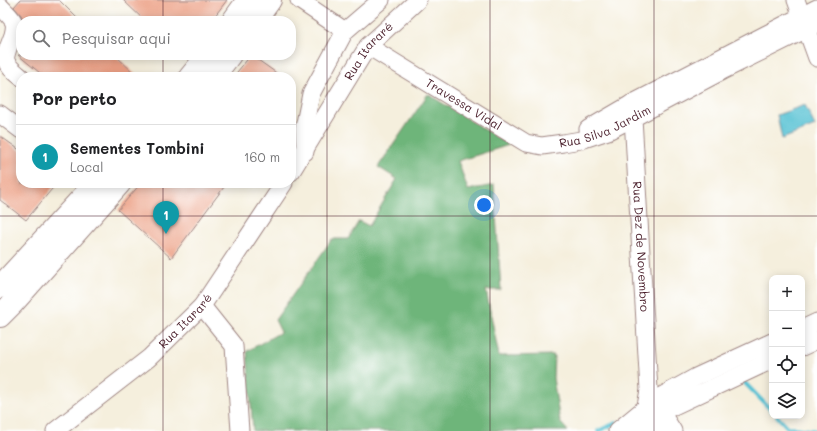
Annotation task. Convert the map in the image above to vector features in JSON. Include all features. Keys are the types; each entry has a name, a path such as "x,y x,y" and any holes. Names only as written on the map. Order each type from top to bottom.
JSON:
{"main road":[{"path":"237,16 248,0"},
{"path":"259,16 270,0"},
{"path":"194,72 204,60"},
{"path":"217,72 226,60"},
{"path":"3,300 99,188"}],"street":[{"path":"299,0 345,31"},
{"path":"305,152 304,128 311,94 345,31 381,0"},
{"name":"Rua Itararé","path":"296,165 368,46 418,0"},
{"path":"0,6 15,24 15,30 5,55 5,62 16,73"},
{"name":"Rua Silva Jardim","path":"563,143 632,111 719,65 806,17 817,8"},
{"path":"806,17 817,58"},
{"name":"Travessa Vidal","path":"368,46 526,143 542,146 563,143"},
{"name":"Rua Dez de Novembro","path":"632,111 653,410"},
{"path":"0,114 16,126"},
{"name":"Rua Itararé","path":"56,431 149,358 202,306 281,188"},
{"path":"202,306 234,346 240,431"},
{"path":"805,328 817,322"},
{"path":"805,346 817,340"},
{"path":"636,431 653,410 696,377 769,343"},
{"path":"616,431 653,410 769,361"},
{"path":"653,410 673,431"}],"green space":[{"path":"428,94 509,145 458,161 468,190 494,185 501,290 486,290 499,356 554,355 553,378 560,422 568,431 253,431 247,351 281,332 275,320 332,239 348,239 359,221 369,226 397,179 378,167"}],"water":[{"path":"805,105 815,126 782,139 777,115"}],"building":[{"path":"20,0 59,0 75,16 22,16 14,7"},
{"path":"123,0 227,0 215,16 140,16"},
{"path":"24,60 120,60 133,72 39,72"},
{"path":"247,60 258,60 275,72 237,72"},
{"path":"0,136 16,147 16,188 53,188 26,220 0,200"},
{"path":"137,188 223,188 171,258 118,210"}],"waterway":[{"path":"742,380 769,408"},
{"path":"780,419 787,427 817,431"},
{"path":"598,431 616,423"}],"place":[{"name":"Sementes Tombini","path":"166,234"}]}
